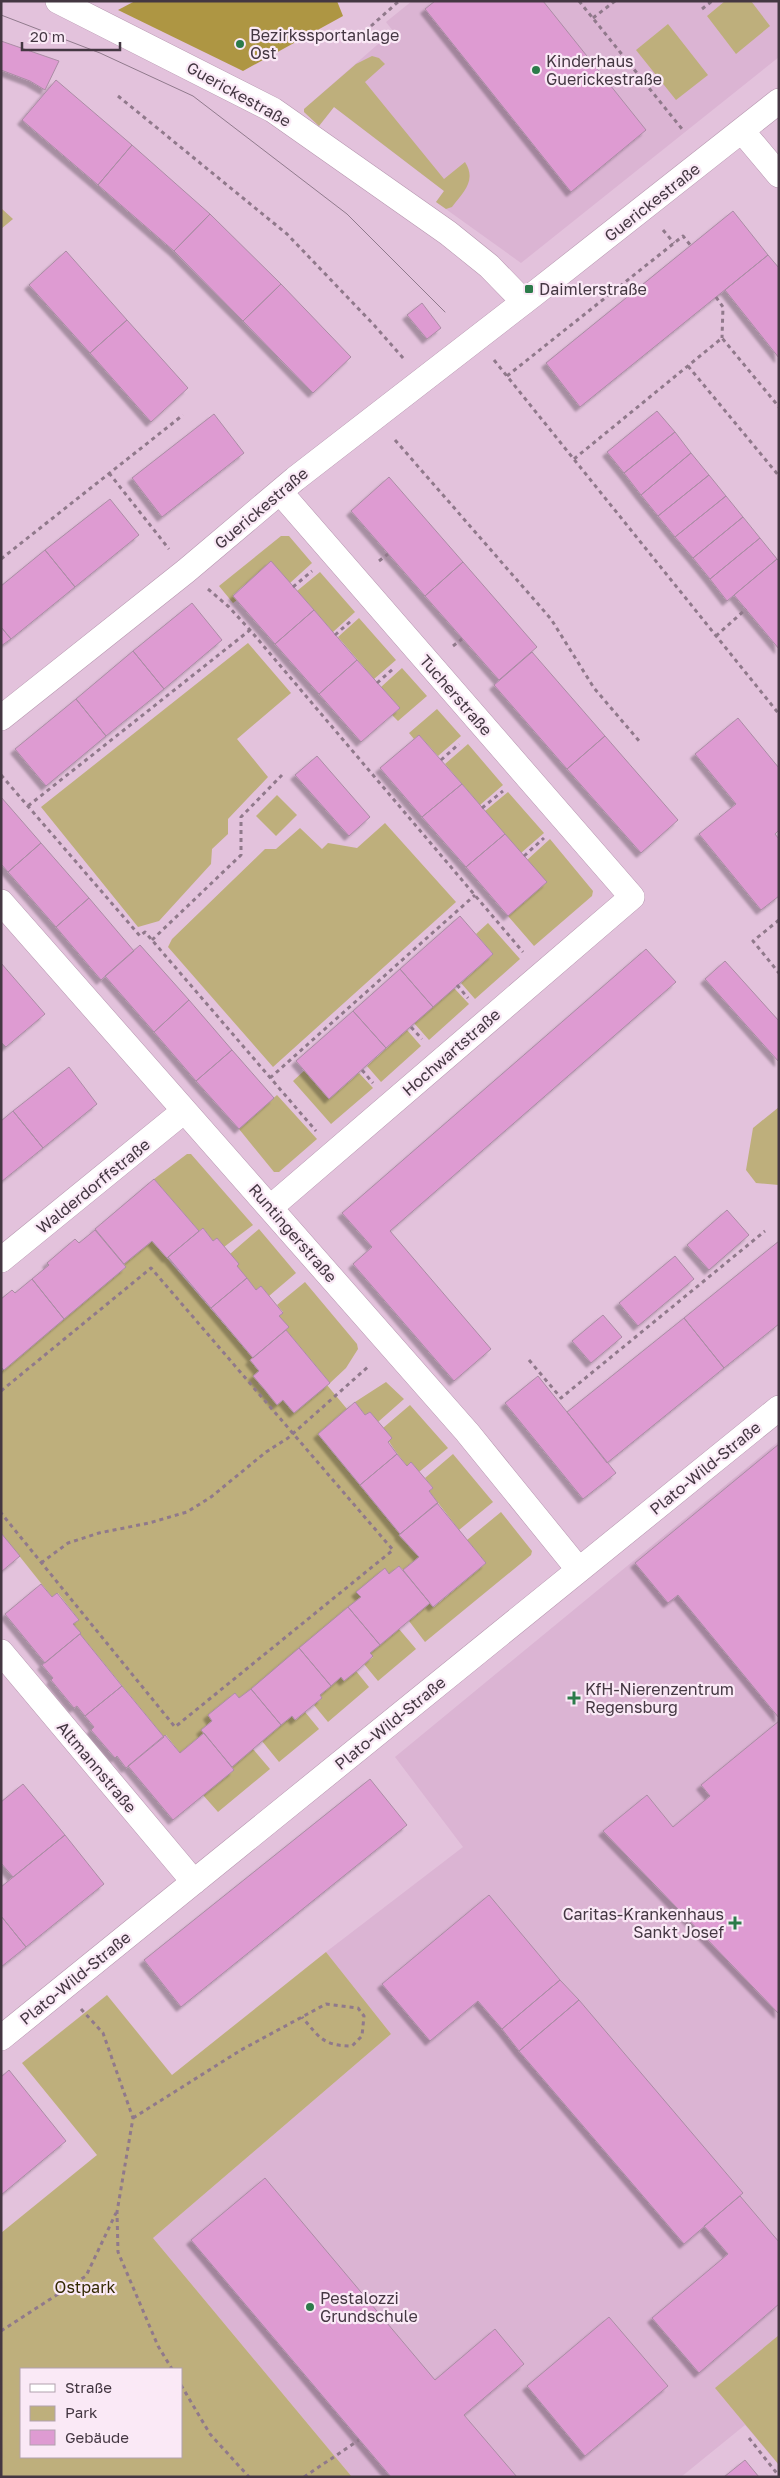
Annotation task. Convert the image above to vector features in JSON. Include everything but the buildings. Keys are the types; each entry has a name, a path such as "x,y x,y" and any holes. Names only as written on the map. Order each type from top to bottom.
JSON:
{"street":[{"name":"Guerickestraße","path":"58,1 273,110 448,233 489,266 524,302"},
{"name":"Guerickestraße","path":"1,718 186,571 280,492 374,417 524,302 779,101"},
{"path":"742,130 779,175"},
{"name":"Tucherstraße","path":"280,492 632,897"},
{"name":"Hochwartstraße","path":"271,1207 632,897"},
{"name":"Runtingerstraße","path":"1,902 467,1432 579,1570"},
{"name":"Walderdorffstraße","path":"1,1260 184,1111"},
{"name":"Plato-Wild-Straße","path":"1,2038 779,1408"},
{"name":"Altmannstraße","path":"1,1652 194,1882"}],"path":[{"path":"371,26 399,1"},
{"path":"579,1 682,129"},
{"path":"593,18 615,1"},
{"path":"702,9 712,1"},
{"path":"118,96 287,234 374,325 422,380"},
{"path":"659,224 674,243"},
{"path":"691,246 683,236 507,376 779,714"},
{"path":"716,298 723,307 722,338 779,407"},
{"path":"574,459 722,338"},
{"path":"688,366 779,476"},
{"path":"1,559 183,415"},
{"path":"374,417 551,619 594,688 640,742"},
{"path":"109,473 186,571 229,607 250,630 542,974"},
{"path":"293,587 319,564"},
{"path":"716,636 746,610"},
{"path":"335,635 354,618"},
{"path":"28,806 250,630"},
{"path":"377,683 396,666"},
{"path":"441,760 461,742"},
{"path":"1,775 140,936 145,932 334,1153"},
{"path":"152,940 241,855 241,817 282,775"},
{"path":"482,808 509,785"},
{"path":"524,856 550,832"},
{"path":"270,1078 475,895"},
{"path":"779,920 753,941 779,973"},
{"path":"457,985 470,999"},
{"path":"529,1360 560,1398 765,1231"},
{"path":"1,1391 151,1268 393,1550 175,1727 1,1513"},
{"path":"42,1563 68,1543 99,1533 149,1523 186,1512 211,1497 294,1433 391,1346"},
{"path":"62,1989 103,2033 133,2118 116,2212 118,2252 158,2346 171,2368"},
{"path":"133,2118 241,2050 326,2004 358,2008 364,2016 362,2036 352,2046 334,2046 319,2037 302,2017"},
{"path":"1,2331 86,2276 116,2212"},
{"path":"182,2387 210,2434 249,2477"},
{"path":"749,2438 779,2476"},
{"path":"304,2477 359,2440"}],"shaded area":[{"name":"Bezirkssportanlage Ost","path":"135,1 337,1 343,16 243,71 118,10"},
{"path":"412,1 779,1 779,57 521,263 436,202 444,191 334,107 319,126 304,112 304,109 393,31 386,22"},
{"path":"779,1441 779,2465 745,2425 681,2477 352,2477 153,2238 391,2034 326,1952 463,1847 395,1757"}],"green space":[{"path":"725,1 751,1 770,26 736,54 707,16"},
{"path":"668,24 708,75 676,100 636,50"},
{"path":"372,56 379,58 385,64 365,82 444,179 465,162 470,175 469,181 452,207 446,209 436,202 444,191 334,107 319,126 304,112 304,109 356,64"},
{"path":"1,208 13,219 1,229"},
{"path":"281,536 289,536 312,563 290,583 271,562 233,595 237,600 233,603 219,586"},
{"path":"320,572 355,612 333,632 297,591"},
{"path":"359,618 396,660 374,679 338,637"},
{"path":"248,643 291,693 237,739 268,777 228,819 228,834 212,849 211,864 159,921 138,927 41,807"},
{"path":"402,668 427,696 398,721 392,715 400,708 381,687"},
{"path":"437,709 461,736 438,756 419,735 414,739 409,733"},
{"path":"468,744 503,785 480,805 445,764"},
{"path":"508,792 544,833 521,853 485,811"},
{"path":"277,795 297,815 276,836 256,816"},
{"path":"385,823 456,902 273,1067 168,947 172,939 265,849 276,849 300,828 322,849 328,843 357,848"},
{"path":"550,839 593,891 592,896 534,946 508,916 546,882 527,860"},
{"path":"488,923 520,959 475,999 461,983 493,954 476,934"},
{"path":"454,988 469,1004 429,1040 414,1023"},
{"path":"407,1030 421,1046 381,1082 367,1066"},
{"path":"305,1070 329,1099 359,1073 373,1088 331,1124 293,1081"},
{"path":"277,1095 317,1139 279,1172 274,1172 239,1129"},
{"path":"779,1107 779,1185 756,1183 746,1170 753,1128"},
{"path":"187,1154 191,1154 253,1225 224,1247 217,1238 213,1241 203,1228 199,1231 154,1179"},
{"path":"259,1229 296,1273 269,1296 261,1286 256,1290 230,1254"},
{"path":"152,1241 253,1358 250,1360 259,1371 277,1405 283,1400 294,1413 327,1385 347,1409 318,1434 419,1557 403,1570 399,1566 389,1574 385,1569 357,1593 361,1597 251,1689 239,1698 235,1693 208,1715 212,1721 201,1730 204,1733 180,1753 166,1735 164,1737 80,1634 73,1624 79,1620 58,1593 52,1597 1,1533 1,1372 126,1267 124,1264"},
{"path":"305,1282 357,1344 358,1349 346,1368 330,1383 286,1330 279,1316 283,1312 277,1305"},
{"path":"386,1382 404,1399 378,1422 370,1412 365,1415 355,1402"},
{"path":"410,1405 448,1448 419,1472 412,1463 407,1466 390,1443 383,1428"},
{"path":"453,1454 493,1502 459,1530 429,1491 433,1488 425,1478"},
{"path":"501,1512 532,1551 531,1555 425,1642 409,1621 430,1603 434,1607 486,1563 467,1540"},
{"path":"399,1629 416,1649 378,1681 364,1664 373,1657 370,1653"},
{"path":"356,1671 369,1687 328,1722 314,1705 322,1698 320,1695 341,1677"},
{"path":"305,1712 319,1729 279,1762 262,1741 292,1716 296,1720"},
{"path":"253,1749 270,1769 218,1812 203,1795 234,1770 232,1767"},
{"name":"Ostpark","path":"326,1952 391,2034 153,2238 352,2477 1,2477 1,2233 97,2155 22,2063 107,1995 172,2075"},
{"path":"779,2335 779,2465 715,2388"}],"tram line":[{"path":"1,15 100,53 193,96 347,214 445,312"}],"place":[{"name":"Bezirkssportanlage Ost","path":"240,44"},
{"name":"Kinderhaus Guerickestraße","path":"536,70"},
{"name":"Daimlerstraße","path":"529,289"},
{"name":"KfH-Nierenzentrum Regensburg","path":"574,1698"},
{"name":"Caritas-Krankenhaus Sankt Josef","path":"735,1923"},
{"name":"Pestalozzi Grundschule","path":"310,2307"}]}
